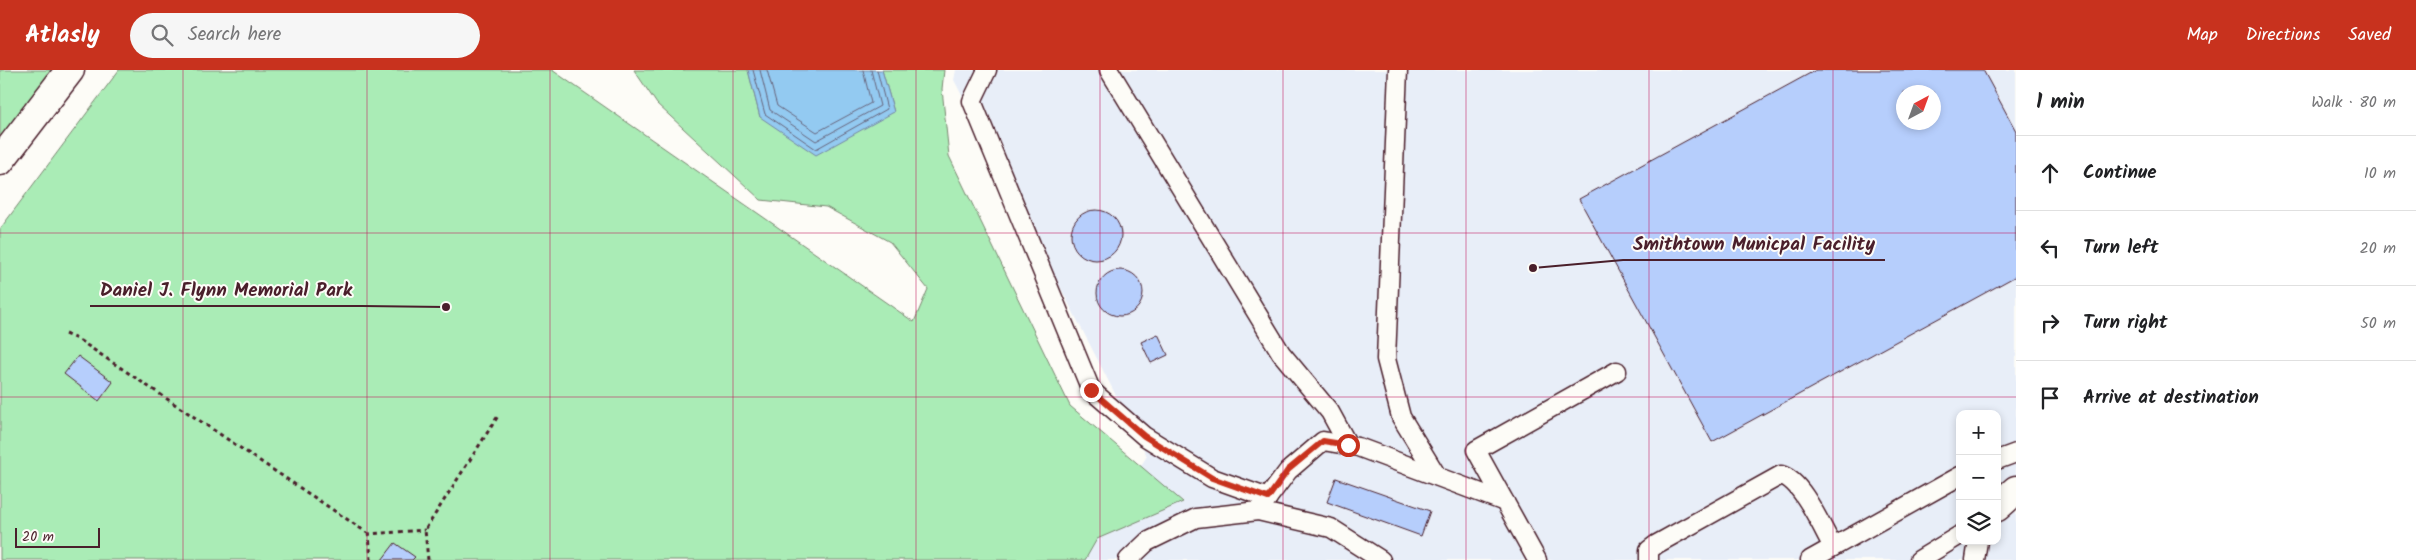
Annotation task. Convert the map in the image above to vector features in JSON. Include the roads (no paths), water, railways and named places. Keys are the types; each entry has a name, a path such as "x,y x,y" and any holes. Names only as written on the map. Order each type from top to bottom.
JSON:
{"street":[{"path":"0,161 70,70"},
{"path":"2001,503 2016,490"}],"lane":[{"path":"987,70 972,101 1091,390 1144,436 1212,478 1263,504 1331,528 1381,560"},
{"path":"1109,70 1280,353 1330,412 1348,445"},
{"path":"1398,70 1386,359 1401,417 1437,476"},
{"path":"1537,560 1476,450 1617,371"},
{"path":"1128,560 1147,542 1196,518 1263,504 1288,470 1323,441 1358,447 1505,502"},
{"path":"1649,560 1649,550 1657,544 1781,475 1788,477 1799,487 1833,547"},
{"path":"1810,560 1956,478"},
{"path":"1918,560 1956,538"},
{"path":"1975,560 1977,545"}],"water":[{"path":"748,70 882,70 894,112 816,155 760,117"}],"place":[{"name":"Smithtown Municpal Facility","path":"1533,268"},
{"name":"Daniel J. Flynn Memorial Park","path":"446,307"}]}
